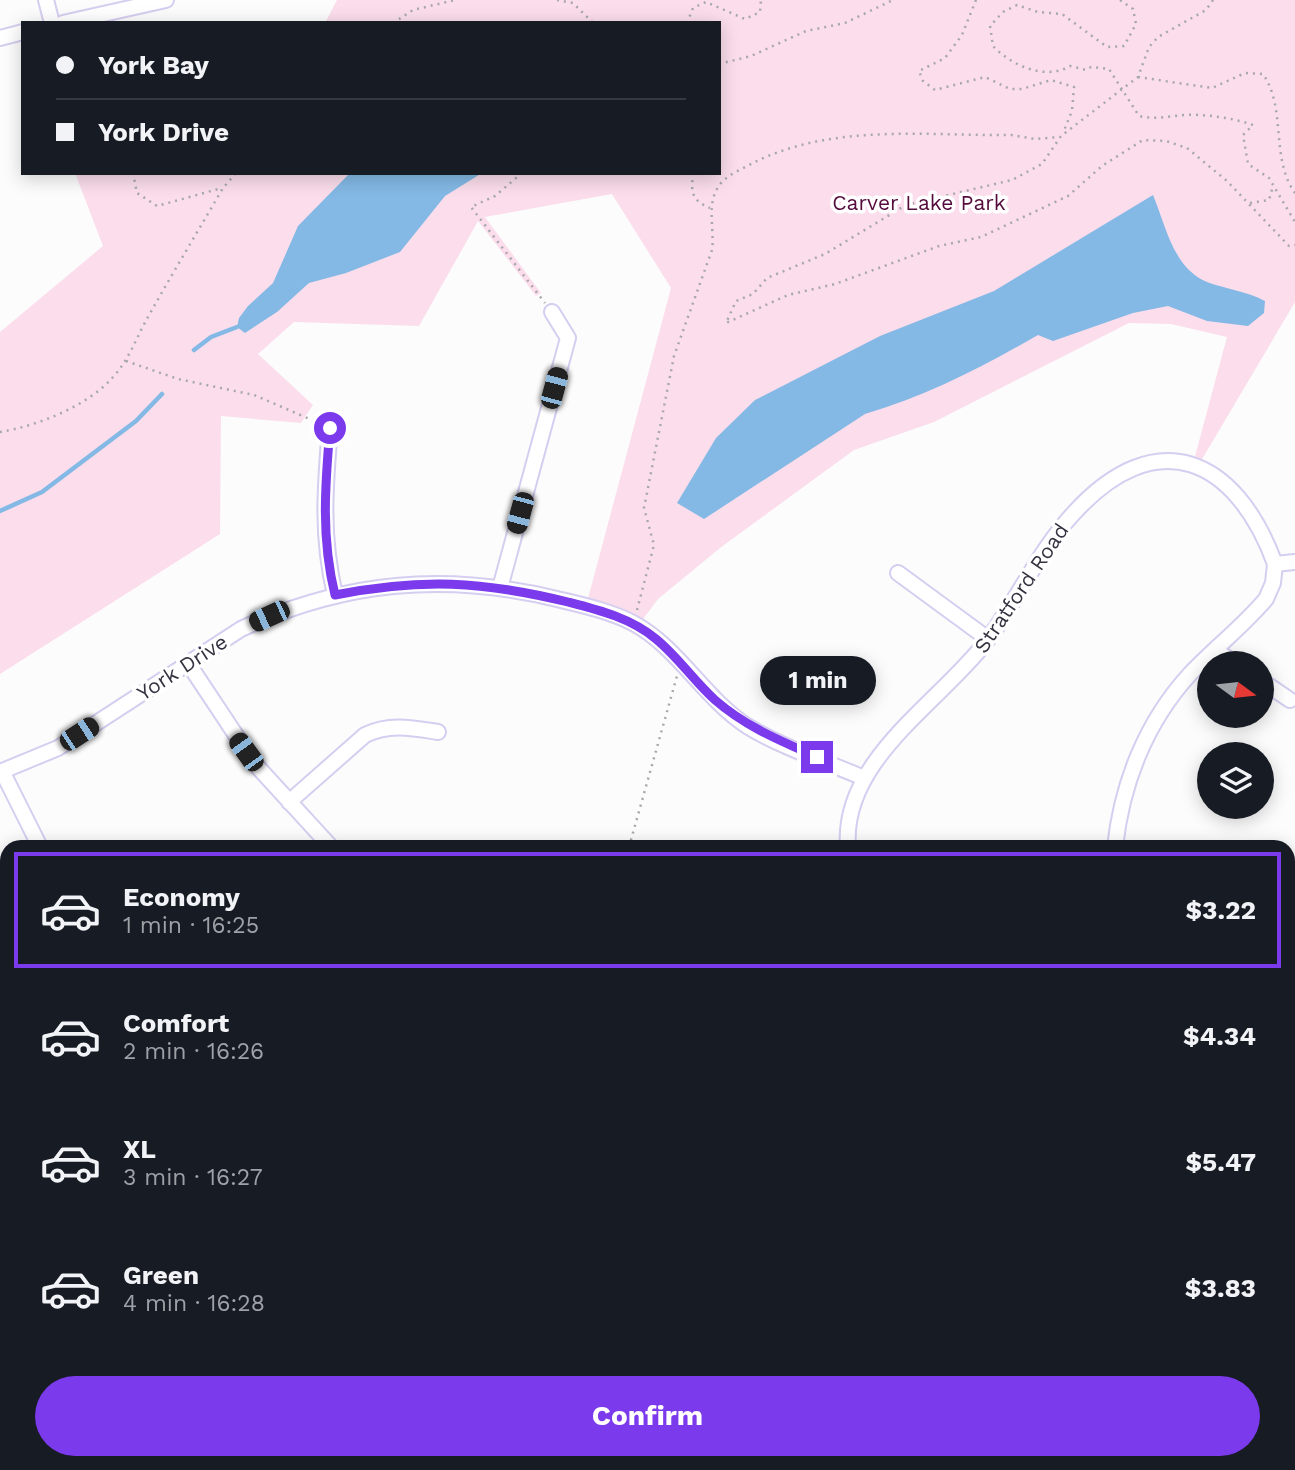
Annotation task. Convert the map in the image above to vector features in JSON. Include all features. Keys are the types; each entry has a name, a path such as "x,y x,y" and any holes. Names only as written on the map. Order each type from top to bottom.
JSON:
{"street":[{"path":"46,0 51,21"},
{"path":"72,21 166,0"},
{"path":"0,38 21,33"},
{"path":"500,587 568,338 552,312"},
{"path":"330,428 323,512 327,562 335,595"},
{"name":"Stratford Road","path":"848,840 850,816 864,778 876,760 954,679 988,639 1073,513 1118,477 1157,460 1193,464 1215,475 1235,493 1254,518 1275,564"},
{"path":"1116,840 1127,782 1152,726 1170,698 1266,599 1273,583 1275,564 1295,562"},
{"path":"898,573 988,639"},
{"name":"York Drive","path":"1,772 58,748 188,663 260,620 335,595 425,582 500,587 586,606 633,623 656,639 715,700 748,726 864,778"},
{"path":"188,663 237,740 324,840"},
{"path":"1274,690 1290,701"},
{"path":"289,802 365,735 377,729 413,728 438,732"},
{"path":"1,772 36,840"}],"path":[{"path":"396,21 413,9 455,0"},
{"path":"557,0 573,3 591,21"},
{"path":"688,21 693,8 706,2 745,19 760,12 761,0"},
{"path":"721,64 751,56 806,31 845,23 893,0"},
{"path":"976,0 961,35 945,58 919,71 923,81 935,90 985,77 1010,89 1021,89 1051,80 1074,87 1072,111 1061,136 1042,164 1012,180 906,205 825,254 767,278 753,294 736,301 726,323 788,295 835,284 939,246 981,237 1068,196 1102,166 1143,141 1166,141 1187,148 1250,203 1289,246 1295,245"},
{"path":"1120,0 1133,9 1136,24 1124,46 1107,47 1062,14 1038,12 1017,5 1003,12 990,26 993,46 1016,65 1046,72 1060,71 1070,66 1086,70 1091,67 1109,69 1139,116 1152,119 1198,114 1232,118 1253,125 1243,135 1248,164 1269,178 1295,222"},
{"path":"633,623 654,545 644,508 674,356 712,250 714,236 710,208 720,184 732,174 762,158 821,140 857,135 1012,135 1035,139 1061,136 1138,77 1149,47 1158,37 1206,10 1213,0"},
{"path":"1138,77 1212,88 1245,73 1263,74 1273,89 1284,178 1295,193"},
{"path":"132,175 137,193 157,206 223,188"},
{"path":"0,432 44,421 104,387 126,361 146,320 223,188 234,175"},
{"path":"520,175 495,196 471,207 552,312"},
{"path":"693,175 691,193 698,203 710,208"},
{"path":"1250,203 1269,200 1273,185"},
{"path":"126,361 178,379 254,395 330,428"},
{"path":"631,840 674,681 683,667"}],"green space":[{"name":"Carver Lake Park","path":"337,0 1295,0 1295,302 1198,466 1193,464 1227,337 1171,324 1129,323 934,422 854,450 720,548 658,599 638,626 586,606 671,288 612,194 485,217 541,293 536,296 478,221 419,326 294,322 258,354 313,405 301,423 221,416 220,534 0,674 0,332 103,246 76,175 721,175 721,21 326,21"}],"water":[{"path":"348,175 479,175 445,196 400,252 346,273 309,283 277,312 245,333 237,327 239,318 273,283 298,226"},
{"path":"1153,195 1172,245 1186,267 1207,282 1265,301 1264,313 1248,326 1207,321 1168,306 1133,313 1053,341 1038,335 954,380 865,414 704,519 677,503 716,438 755,400 880,336 994,291"}],"waterway":[{"path":"194,350 211,337 237,327"},
{"path":"0,511 42,492 136,421 162,394"}],"route":[{"path":"330,428 323,512 327,562 335,595 380,586 425,582 464,583 539,595 613,615 633,623 656,639 715,700 748,726 817,757"}]}
